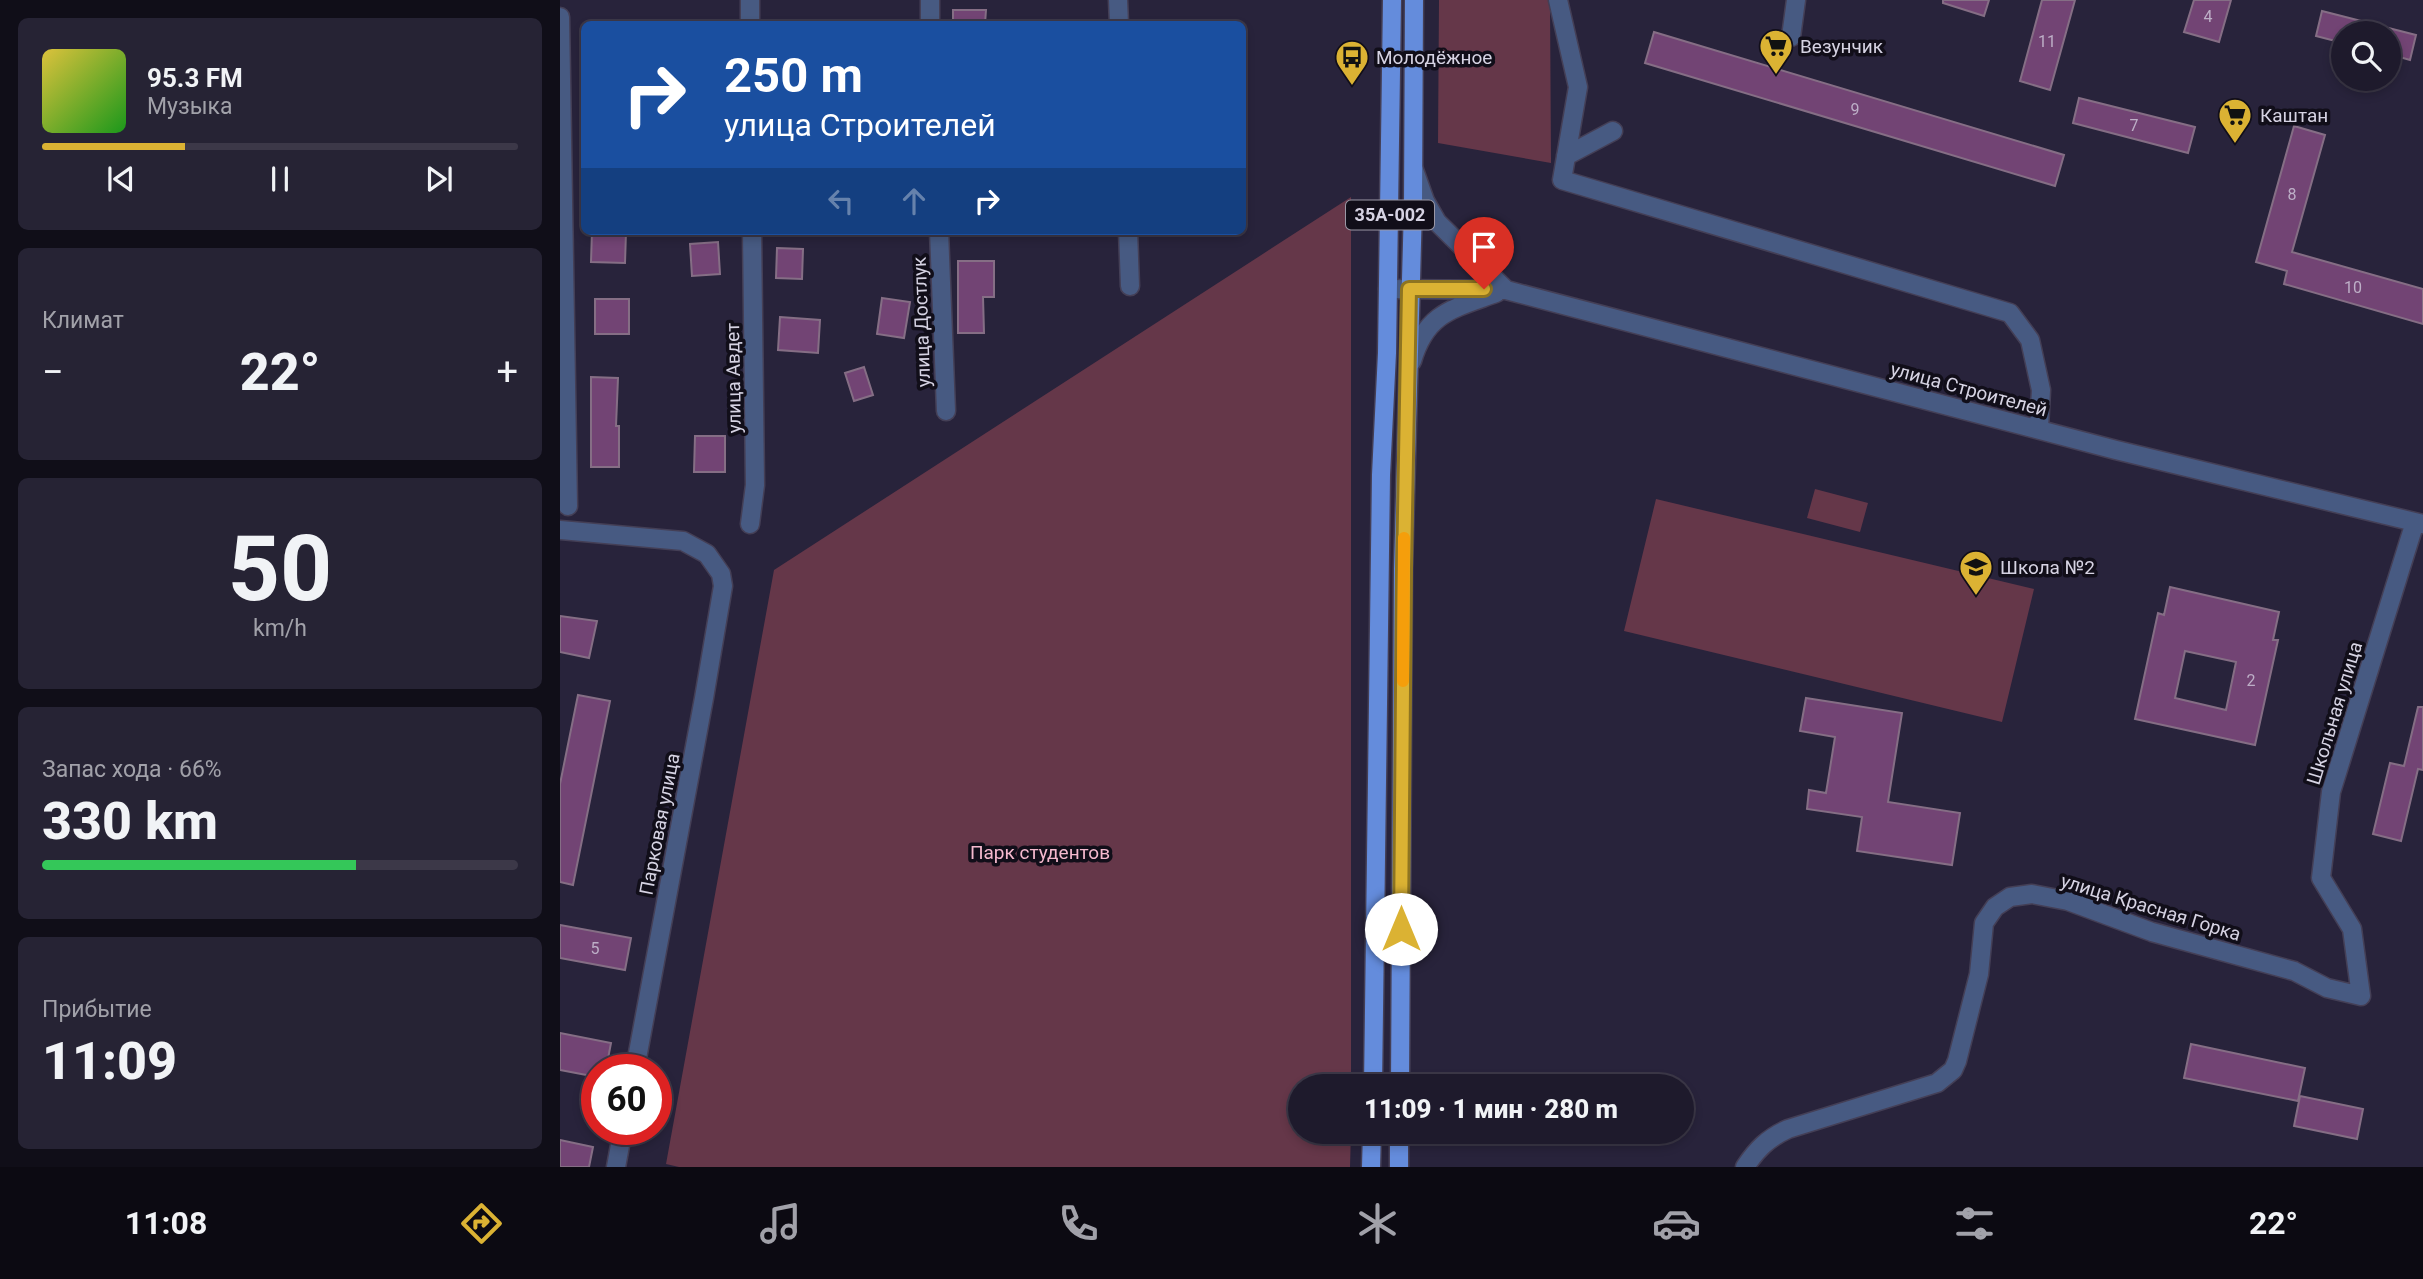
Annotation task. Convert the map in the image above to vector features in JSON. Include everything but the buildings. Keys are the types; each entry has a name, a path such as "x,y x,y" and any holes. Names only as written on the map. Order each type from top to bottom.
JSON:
{"main road":[{"name":"35А-002","path":"1373,1074 1381,475 1388,289 1392,0"},
{"name":"35А-002","path":"1400,1074 1407,375 1414,0"},
{"path":"1371,1167 1372,1144"},
{"path":"1399,1144 1399,1167"}],"street":[{"path":"750,0 750,21"},
{"path":"930,0 930,21"},
{"path":"1118,0 1119,21"},
{"path":"1558,0 1578,87 1562,180 2010,313 2030,340 2041,390 2039,428"},
{"path":"1791,37 1796,0"},
{"path":"560,17 568,506"},
{"path":"1566,156 1613,131"},
{"path":"1407,375 1418,341 1435,319 1468,303 1506,290 1437,222 1425,201 1413,166"},
{"name":"улица Авдет","path":"750,524 755,485 752,235"},
{"name":"улица Достлук","path":"939,235 946,411"},
{"path":"1128,235 1130,286"},
{"name":"улица Строителей","path":"1388,289 1506,290 2116,450 2419,523"},
{"name":"Школьная улица","path":"2361,996 2352,929 2321,878 2330,792 2419,523"},
{"name":"Парковая улица","path":"560,530 683,541 707,554 721,575 723,586 705,698 638,1054"},
{"name":"улица Красная Горка","path":"1745,1167 1756,1150 1771,1137 1788,1129 1937,1083 1946,1077 1957,1060 1979,974 1984,923 1995,907 2010,897 2032,894 2068,901 2152,932 2294,971 2327,988 2361,996"},
{"path":"616,1167 620,1145"}],"green space":[{"path":"1439,0 1550,0 1551,163 1438,143"},
{"name":"Парк студентов","path":"1351,197 1351,1074 1288,1074 1288,1144 1351,1144 1350,1167 679,1167 666,1164 669,1145 672,1145 672,1131 774,570"},
{"path":"1815,489 1868,503 1860,532 1807,518"},
{"path":"1656,499 2034,589 2002,722 1624,631"}],"slow traffic":[{"path":"1403,681 1404,538"}],"place":[{"name":"Везунчик","path":"1776,76"},
{"name":"Молодёжное","path":"1352,87"},
{"name":"Каштан","path":"2235,145"},
{"name":"Школа №2","path":"1976,597"}],"route":[{"path":"1401,929 1409,289 1484,289"}]}
